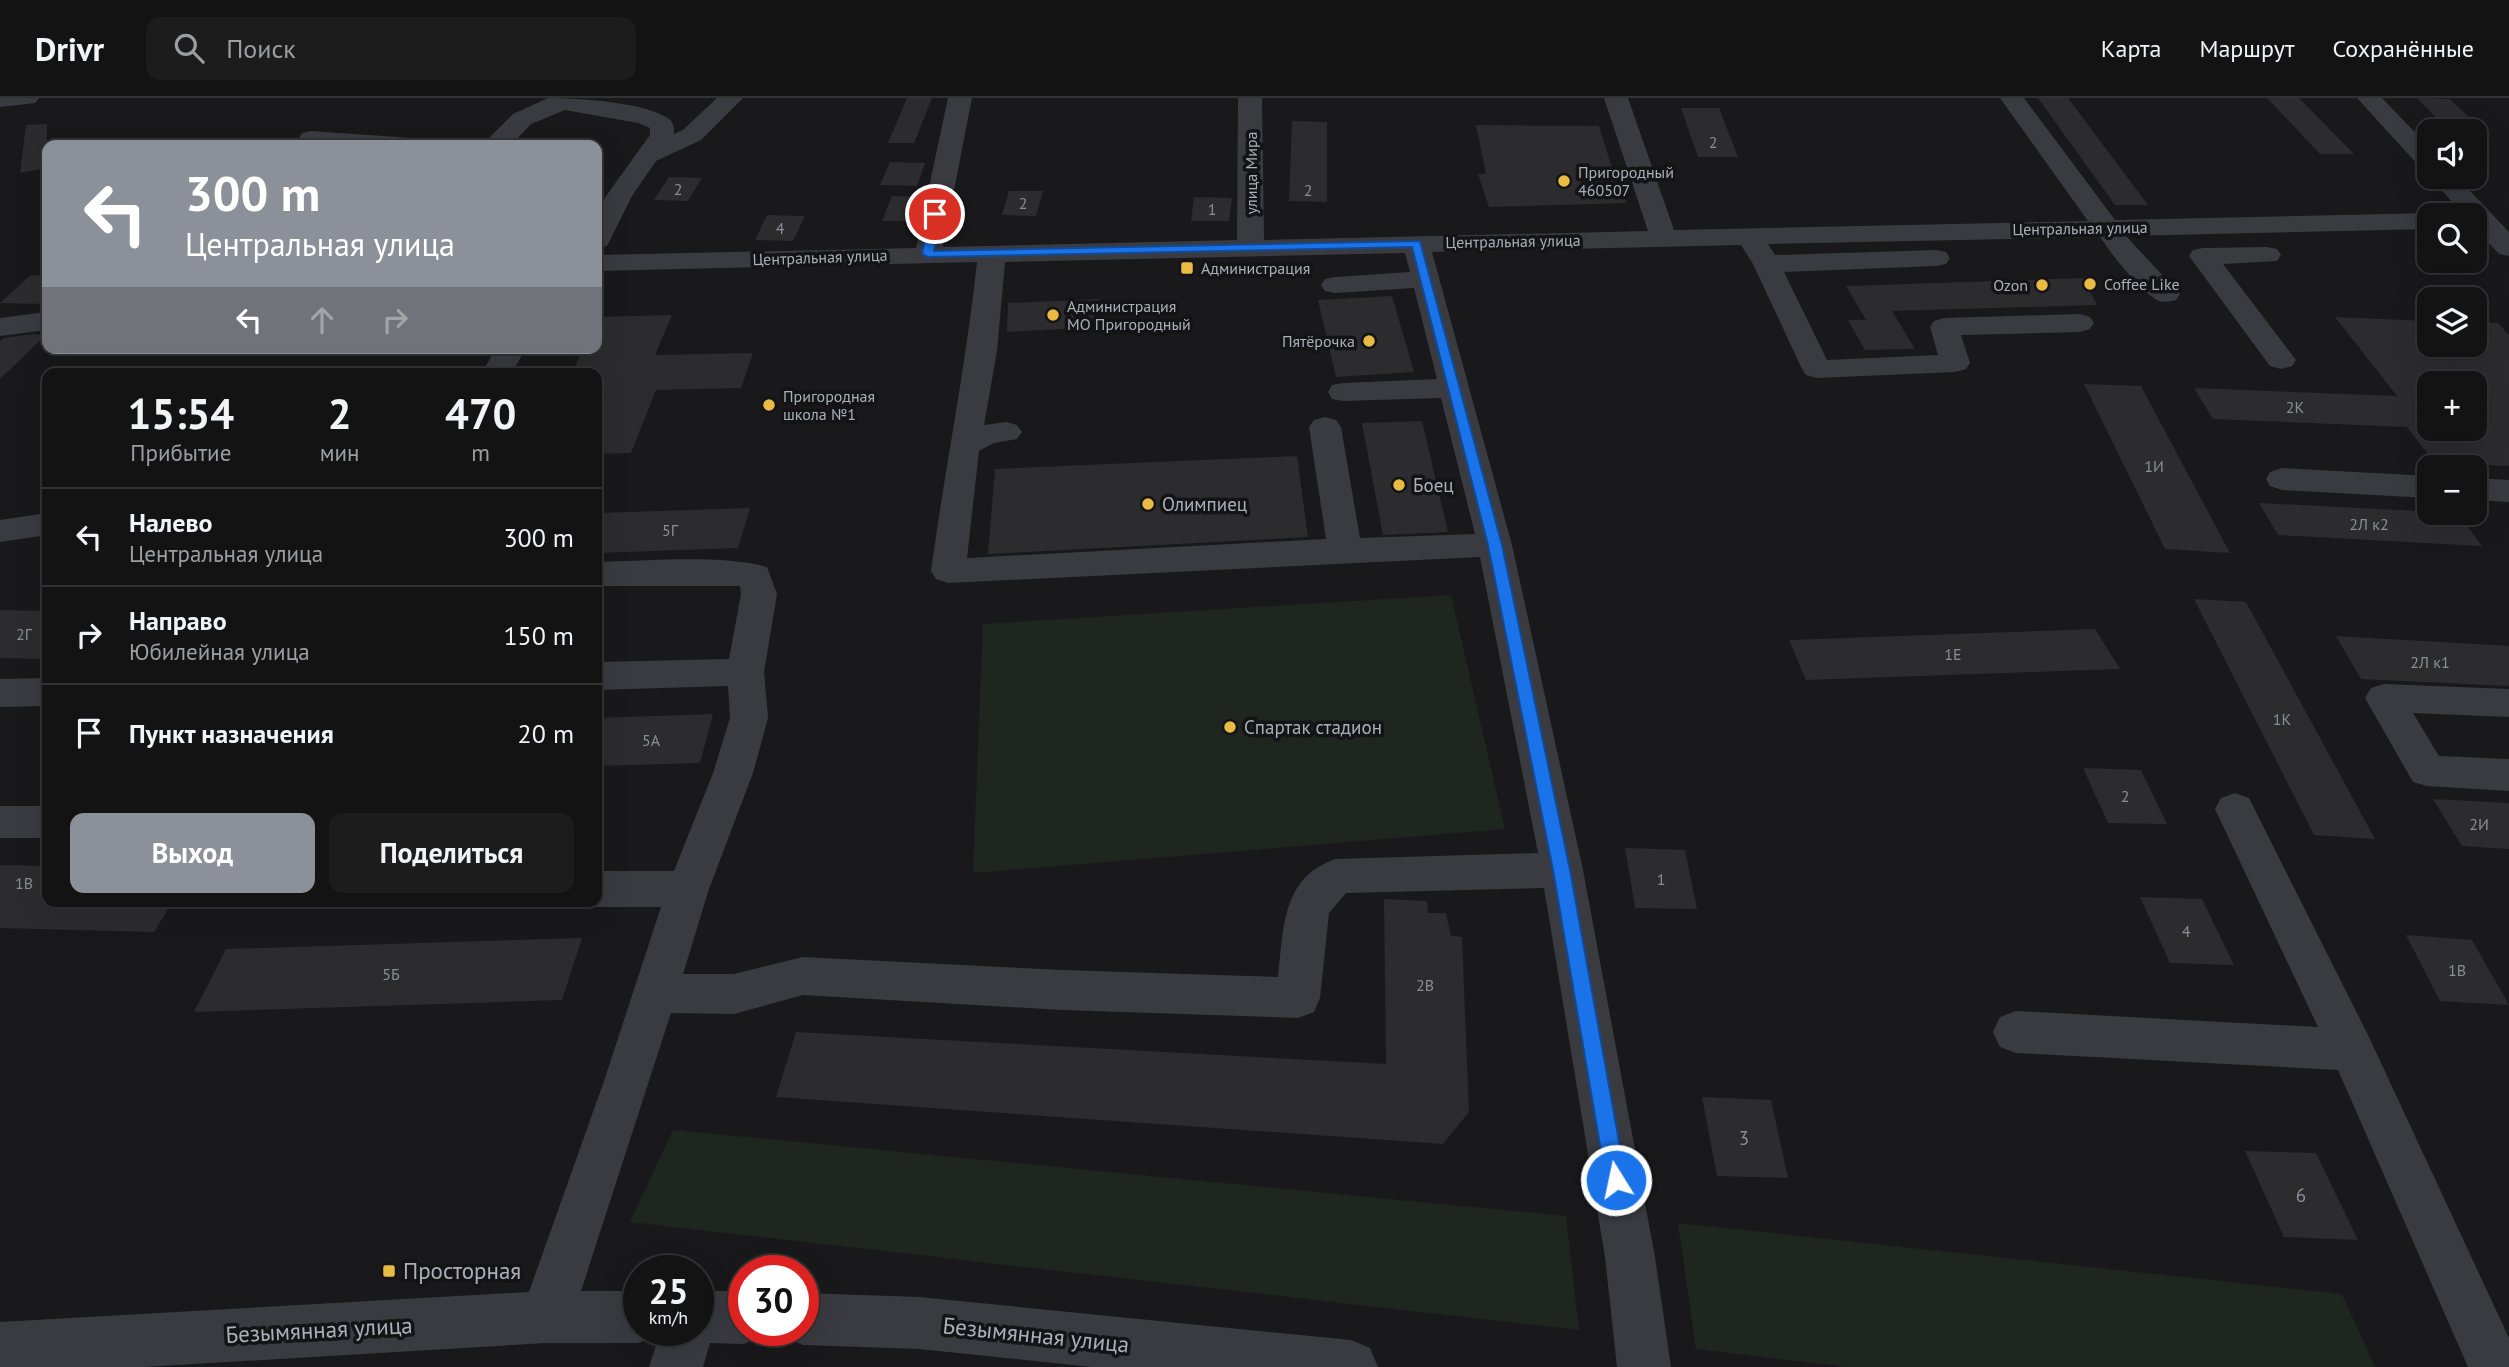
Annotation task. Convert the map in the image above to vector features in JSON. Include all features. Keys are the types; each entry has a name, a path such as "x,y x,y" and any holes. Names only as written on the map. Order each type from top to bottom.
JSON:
{"street":[{"path":"0,100 27,98"},
{"path":"649,155 692,135 731,98"},
{"path":"928,254 960,98"},
{"name":"улица Мира","path":"1251,98 1268,252"},
{"path":"1616,98 1664,237"},
{"path":"2012,98 2123,250 2166,294"},
{"path":"2369,98 2417,149"},
{"path":"502,140 523,119 561,100 645,117 662,125 662,135 620,196 602,230"},
{"path":"311,138 340,140"},
{"path":"2456,189 2489,220 2509,248"},
{"name":"Центральная улица","path":"602,263 928,254 1268,252 1421,261 1664,237 2417,221"},
{"path":"1749,236 1767,264 1817,369 1955,363 1944,327 2080,323"},
{"path":"1767,264 2123,250"},
{"path":"992,253 982,351 964,446 948,571 1345,550 1495,545"},
{"path":"2267,255 2203,256 2281,360"},
{"path":"1335,285 1421,261 1495,545 1562,870 1630,1257 1644,1367"},
{"path":"0,327 42,322"},
{"path":"1343,393 1456,388"},
{"path":"1325,428 1345,550"},
{"path":"964,446 987,434 1006,432"},
{"path":"2282,480 2417,486"},
{"path":"2487,490 2509,491"},
{"path":"0,531 42,525"},
{"path":"546,1317 688,889 733,773 749,718 745,672 759,594 755,576 732,573 602,574"},
{"path":"602,676 745,672"},
{"path":"0,693 42,692"},
{"path":"2509,703 2384,698 2427,771 2509,775"},
{"path":"2235,809 2352,1050 2495,1367"},
{"path":"0,822 42,822"},
{"path":"655,993 734,994 803,976 1062,990 1298,998 1308,906 1336,876 1562,870"},
{"path":"602,889 688,889"},
{"path":"2016,1032 2352,1050"},
{"name":"Безымянная улица","path":"0,1349 108,1354 546,1317 623,1317"},
{"name":"Безымянная улица","path":"819,1320 919,1323 1351,1367"},
{"path":"676,1367 682,1346"}],"shaded area":[{"name":"Спартак стадион","path":"1451,595 1505,829 973,873 983,624"},
{"path":"673,1130 1566,1216 1579,1330 630,1222"},
{"path":"1678,1223 2342,1294 2375,1367 1846,1367 1696,1349"}],"building":[{"path":"907,98 932,98 914,143 888,143"},
{"path":"2038,98 2068,98 2148,205 2115,205"},
{"path":"2267,98 2299,98 2354,154 2320,154"},
{"path":"2417,98 2450,99 2471,119 2438,119"},
{"path":"1681,108 1719,108 1738,157 1698,157"},
{"path":"1292,121 1327,122 1327,202 1289,201"},
{"path":"47,124 47,140 42,140 42,169 20,173 26,125"},
{"path":"1476,125 1599,126 1613,171 1627,203 1489,207 1478,174 1486,174"},
{"path":"890,162 925,163 917,186 880,185"},
{"path":"669,177 702,178 688,201 654,200"},
{"path":"1009,191 1043,191 1036,216 1002,215"},
{"path":"892,196 924,197 919,221 882,221"},
{"path":"1194,197 1232,198 1229,221 1191,221"},
{"path":"767,215 805,216 793,241 755,240"},
{"path":"31,275 42,276 42,304 0,303"},
{"path":"2083,278 2097,305 1892,311 1915,349 1865,350 1848,320 1866,320 1846,286"},
{"path":"1392,296 1414,372 1336,377 1318,300"},
{"name":"Администрация МО Пригородный","path":"1099,299 1100,327 1007,332 1008,303"},
{"path":"672,315 655,355 753,353 741,388 656,390 631,453 602,454 602,368 574,368 581,354 602,354 602,317"},
{"path":"2335,317 2417,320 2417,357 2487,357 2487,323 2498,323 2509,335 2509,466 2487,465 2487,455 2429,455 2418,441 2487,441 2487,371 2417,371 2417,440 2407,427 2213,419 2194,388 2397,396"},
{"path":"42,335 42,339 0,379 0,341 4,338"},
{"path":"2084,384 2141,386 2230,553 2165,549"},
{"path":"1422,421 1448,532 1383,535 1362,423"},
{"name":"Олимпиец","path":"1297,456 1308,537 988,554 995,469"},
{"path":"2259,503 2417,511 2417,525 2467,525 2482,546 2278,535"},
{"path":"750,508 738,548 602,553 602,513"},
{"path":"2194,599 2246,602 2375,839 2314,835"},
{"path":"0,610 42,611 42,659 0,658"},
{"path":"2095,629 2120,669 1806,680 1789,640"},
{"path":"2336,636 2509,646 2509,686 2361,679"},
{"path":"713,714 700,763 602,766 602,718"},
{"path":"2083,768 2141,770 2167,824 2108,823"},
{"path":"2433,799 2509,803 2509,849 2462,846"},
{"path":"1625,848 1685,850 1697,909 1635,908"},
{"path":"0,865 42,866 42,907 169,907 154,932 0,928"},
{"path":"2140,897 2202,899 2234,965 2170,963"},
{"path":"1384,899 1427,901 1428,913 1446,913 1451,936 1462,937 1469,1112 1443,1144 776,1097 796,1032 1386,1064"},
{"path":"2406,935 2472,940 2509,1005 2440,1001"},
{"path":"582,938 562,1000 194,1012 226,949"},
{"path":"1702,1097 1771,1100 1788,1178 1717,1176"},
{"path":"2245,1151 2316,1153 2358,1240 2284,1237"}],"place":[{"name":"Пригородный 460507","path":"1564,181"},
{"name":"Администрация","path":"1187,268"},
{"name":"Coffee Like","path":"2090,284"},
{"name":"Ozon","path":"2042,285"},
{"name":"Администрация МО Пригородный","path":"1053,315"},
{"name":"Пятёрочка","path":"1369,341"},
{"name":"Пригородная школа №1","path":"769,405"},
{"name":"Боец","path":"1399,485"},
{"name":"Олимпиец","path":"1148,504"},
{"name":"Спартак стадион","path":"1230,727"},
{"name":"Просторная","path":"389,1271"}],"route":[{"path":"935,214 928,254 1416,243 1473,452 1495,545 1562,870 1616,1180"}]}
